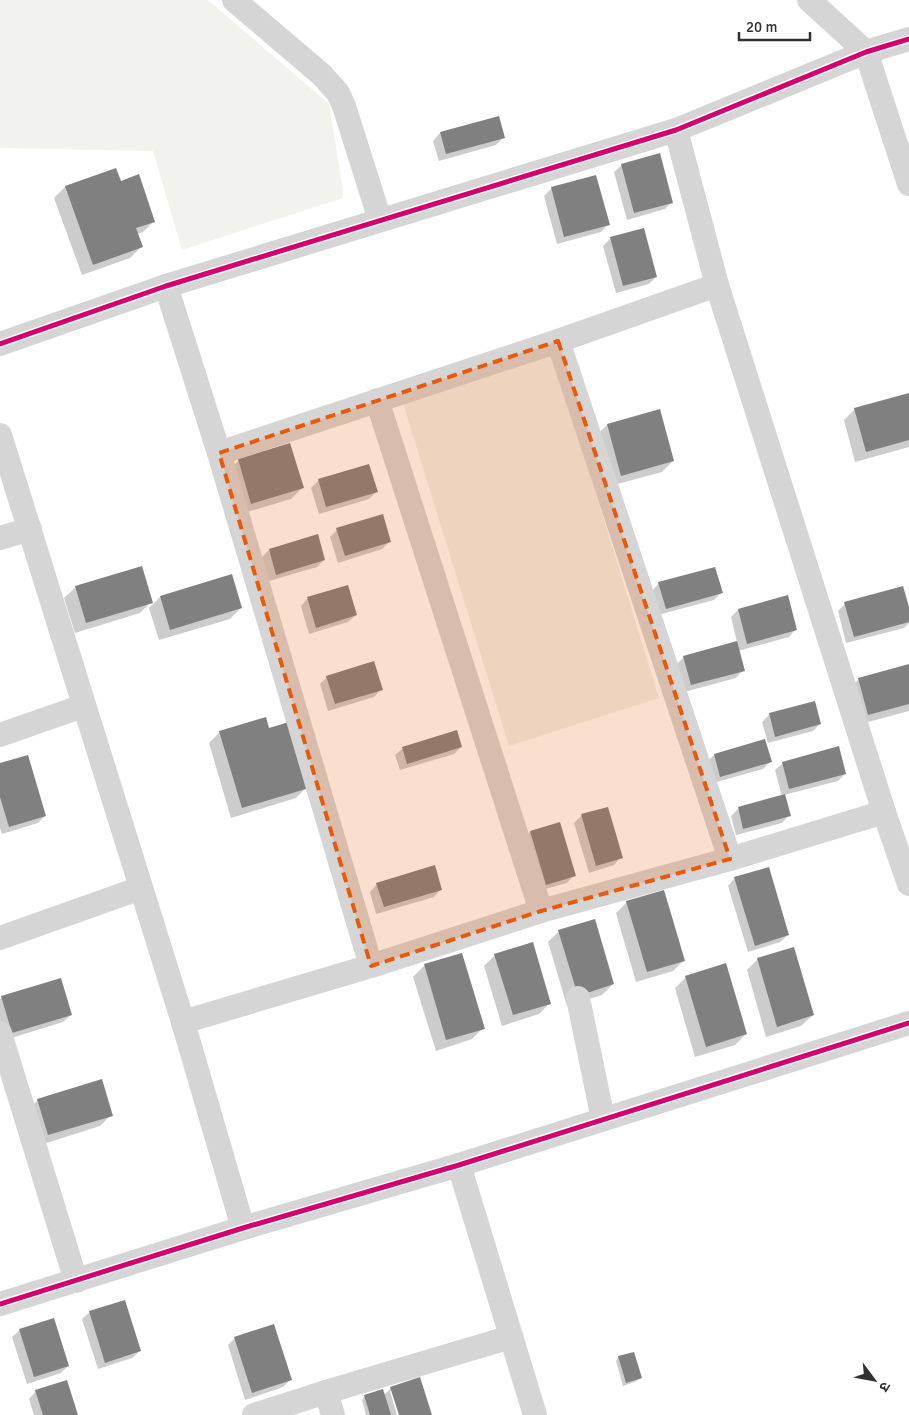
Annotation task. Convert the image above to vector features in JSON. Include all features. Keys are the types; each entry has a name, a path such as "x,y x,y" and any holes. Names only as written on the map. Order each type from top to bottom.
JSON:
{"street":[{"path":"234,0 322,75 338,93 344,106 380,220"},
{"path":"809,0 866,52 909,184"},
{"path":"0,344 166,286 676,130 866,52 909,39"},
{"path":"676,130 717,286 884,812 909,884"},
{"path":"166,286 220,453 371,966"},
{"path":"220,453 717,286"},
{"path":"558,341 730,859"},
{"path":"377,400 541,910"},
{"path":"0,435 183,1022 243,1228"},
{"path":"0,538 30,529"},
{"path":"0,736 84,706"},
{"path":"183,1022 371,966 541,910 730,859 884,812"},
{"path":"0,938 141,888"},
{"path":"578,998 603,1119"},
{"path":"0,1304 243,1228 459,1165 909,1023"},
{"path":"0,1033 76,1281"},
{"path":"459,1165 535,1415"},
{"path":"254,1415 511,1337"},
{"path":"326,1392 333,1415"}],"highlighted area":[{"path":"558,341 730,859 541,911 371,966 219,453"}],"shaded area":[{"path":"0,0 208,0 329,104 343,198 182,250 153,151 0,148"},
{"path":"552,352 659,698 509,746 402,400"}],"building":[{"path":"499,116 505,138 446,154 440,132"},
{"path":"660,153 673,203 634,213 621,164"},
{"path":"116,168 121,181 139,174 155,222 136,228 143,247 93,265 65,186"},
{"path":"596,175 610,225 564,237 551,187"},
{"path":"644,228 657,277 623,286 610,237"},
{"path":"909,393 909,440 866,452 854,408"},
{"path":"660,409 674,461 621,476 607,424"},
{"path":"290,443 304,488 251,504 238,459"},
{"path":"369,464 378,492 326,507 318,479"},
{"path":"383,514 391,542 345,556 336,528"},
{"path":"318,534 325,560 276,575 269,549"},
{"path":"142,566 153,603 86,623 75,586"},
{"path":"715,567 723,593 666,609 658,582"},
{"path":"232,574 242,608 170,630 160,596"},
{"path":"348,585 357,615 316,628 307,597"},
{"path":"903,586 909,607 909,622 854,637 844,602"},
{"path":"788,595 797,630 747,644 738,609"},
{"path":"737,641 745,671 691,685 683,656"},
{"path":"374,661 383,690 335,704 326,676"},
{"path":"909,664 909,704 868,715 858,678"},
{"path":"815,701 821,724 775,737 769,713"},
{"path":"266,717 269,728 289,722 309,788 242,808 219,731"},
{"path":"457,730 462,747 407,764 402,747"},
{"path":"765,739 772,762 720,777 714,754"},
{"path":"839,746 846,774 789,789 782,762"},
{"path":"28,755 46,816 9,827 0,797 0,763"},
{"path":"785,794 791,816 743,829 738,807"},
{"path":"608,807 623,858 596,866 581,814"},
{"path":"560,822 576,876 546,885 530,831"},
{"path":"435,865 442,890 384,907 376,883"},
{"path":"769,867 789,935 755,946 734,877"},
{"path":"664,890 685,961 647,972 626,901"},
{"path":"595,919 614,984 578,996 558,930"},
{"path":"533,942 551,1004 513,1015 494,954"},
{"path":"794,947 814,1015 777,1027 757,958"},
{"path":"462,953 485,1029 446,1040 424,964"},
{"path":"726,963 747,1034 706,1047 685,976"},
{"path":"61,978 72,1015 12,1033 1,996"},
{"path":"102,1079 113,1116 48,1135 37,1099"},
{"path":"125,1300 141,1351 105,1363 89,1311"},
{"path":"54,1318 69,1366 34,1377 19,1329"},
{"path":"274,1324 292,1380 252,1393 234,1337"},
{"path":"634,1352 642,1378 626,1383 618,1356"},
{"path":"420,1377 432,1415 399,1415 390,1387"},
{"path":"67,1380 78,1415 43,1415 35,1390"},
{"path":"383,1389 391,1415 370,1415 364,1395"}],"cycle path":[{"path":"0,344 166,286 676,130 866,52 909,39"},
{"path":"0,1304 243,1228 459,1165 909,1023"}]}
